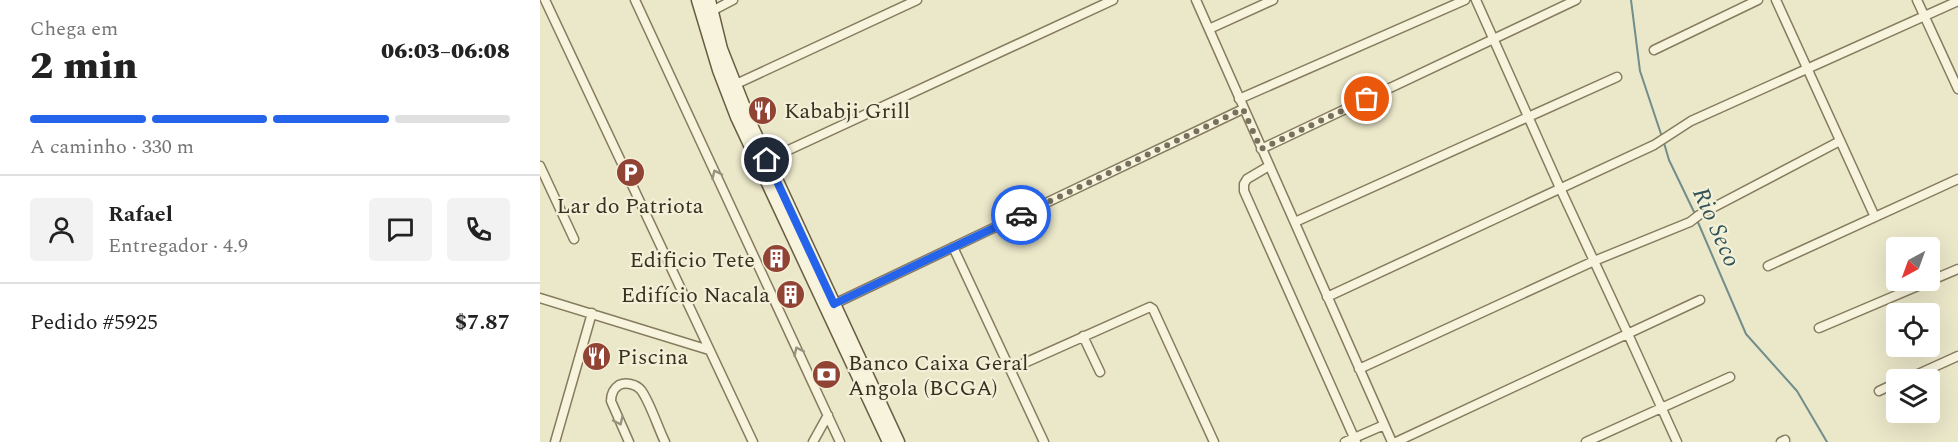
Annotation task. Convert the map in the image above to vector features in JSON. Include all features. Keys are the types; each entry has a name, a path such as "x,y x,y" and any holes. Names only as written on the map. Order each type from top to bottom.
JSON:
{"main road":[{"path":"698,0 719,70 737,117 889,442"},
{"path":"710,5 721,49 734,85 898,442"}],"street":[{"path":"545,0 753,442"},
{"path":"635,0 840,442"},
{"path":"710,5 733,0"},
{"path":"734,85 917,0"},
{"path":"767,160 1113,0"},
{"path":"1196,0 1384,425 1394,442 1700,300"},
{"path":"1209,29 1273,0"},
{"path":"1239,99 1465,0"},
{"path":"1476,0 1677,442"},
{"path":"1261,149 1576,0"},
{"path":"1654,50 1758,0"},
{"path":"1776,0 1875,217"},
{"path":"1917,0 1958,89"},
{"path":"1327,297 1654,145 1691,121 1958,1"},
{"path":"1295,222 1617,77"},
{"path":"834,304 1243,109"},
{"path":"1359,369 1594,261 1690,222 1699,215 1840,141"},
{"path":"1269,166 1247,179 1244,191 1352,441 1384,425"},
{"path":"541,169 574,239"},
{"path":"1768,266 1958,178"},
{"path":"953,247 1044,442"},
{"path":"1820,328 1958,269"},
{"path":"540,298 709,350"},
{"path":"1011,369 1150,307 1154,309 1214,442"},
{"path":"555,442 592,314"},
{"path":"1083,336 1100,372"},
{"path":"1929,369 1958,356"},
{"path":"1586,442 1730,377"},
{"path":"629,442 611,401 613,391 627,384 632,384 641,391 665,442"},
{"path":"1879,391 1886,388"},
{"path":"813,442 828,415"}],"waterway":[{"name":"Rio Seco","path":"1631,0 1640,71 1662,137"},
{"name":"Rio Seco","path":"1664,143 1669,160 1695,214"},
{"name":"Rio Seco","path":"1697,220 1746,334 1797,391 1827,442"}],"way so far":[{"path":"1021,215 1243,109 1261,149 1367,99"}],"place":[{"name":"Kababji Grill","path":"763,110"},
{"name":"Lar do Patriota","path":"630,173"},
{"name":"Edificio Tete","path":"776,259"},
{"name":"Edifício Nacala","path":"791,294"},
{"name":"Piscina","path":"596,356"},
{"name":"Banco Caixa Geral Angola (BCGA)","path":"827,375"}],"route":[{"path":"767,160 834,304 1021,215"}]}
